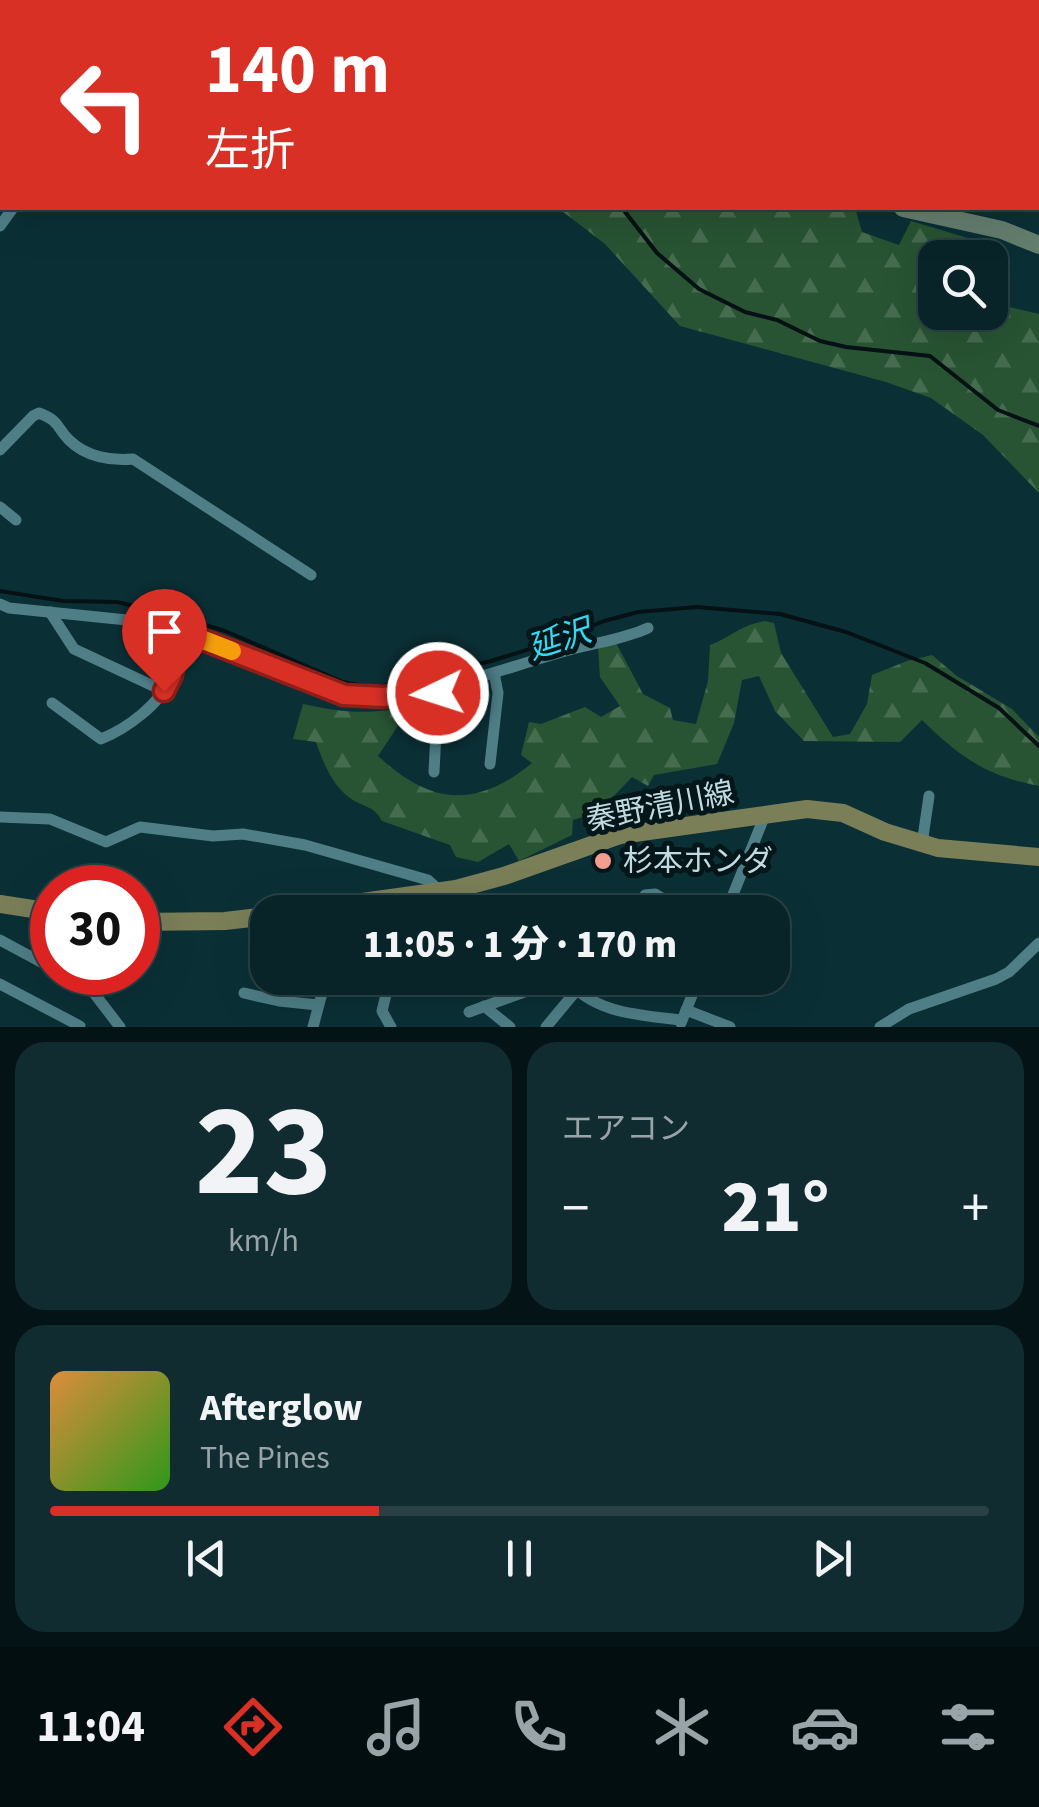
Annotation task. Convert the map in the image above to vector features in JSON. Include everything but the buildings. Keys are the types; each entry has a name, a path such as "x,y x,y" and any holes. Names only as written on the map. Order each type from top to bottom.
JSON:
{"main road":[{"name":"秦野清川線","path":"430,895 504,876 620,835 807,809 830,810 922,844 978,854 1039,857"},
{"path":"0,904 30,909"},
{"path":"160,922 250,918"}],"street":[{"path":"947,212 1039,245"},
{"path":"0,450 39,413 60,424 68,440 82,449 101,458 132,459 310,576"},
{"path":"0,508 16,520"},
{"path":"0,604 178,630 344,695 384,697 494,674 571,649 623,639 648,628"},
{"path":"50,612 74,649 164,691"},
{"path":"52,703 101,739 126,724 164,691 172,675 178,630"},
{"path":"490,764 489,729 498,692 494,674"},
{"path":"434,689 438,693 430,737 434,772"},
{"path":"922,844 929,796"},
{"path":"733,895 765,815"},
{"path":"0,818 50,819 106,842 140,827 213,836 244,834 306,845 428,880 440,891"},
{"path":"0,940 30,956"},
{"path":"880,1027 909,1010 996,979 1039,943"},
{"path":"0,984 80,1026"},
{"path":"244,993 279,1002 318,1004"},
{"path":"95,995 120,1027"},
{"path":"313,1027 321,995"},
{"path":"386,995 382,1012 391,1027"},
{"path":"468,1012 515,995"},
{"path":"546,1027 573,995"},
{"path":"583,995 616,1010 730,1027"},
{"path":"682,1019 692,995"},
{"path":"484,1006 510,1027"}],"green space":[{"path":"561,210 856,210 862,232 899,245 911,221 971,239 918,240 918,330 1008,330 1008,307 1039,314 1039,493 983,435 931,398 680,326 605,244"},
{"path":"765,621 774,623 781,653 833,737 850,734 867,704 872,675 932,655 957,676 1012,709 1039,737 1039,786 1004,777 975,763 922,720 900,742 804,741 775,711 759,676 742,680 734,723 717,764 654,775 648,786 632,777 611,799 605,819 592,814 573,820 572,835 519,861 509,844 478,862 456,857 450,845 382,821 338,787 316,742 293,739 303,704 357,712 411,706 378,756 416,784 435,792 472,794 511,778 532,763 521,755 529,722 541,724 585,707 601,717 620,706 600,677 598,647 615,641 643,694 670,708 673,720 696,724 708,681 710,645"}],"waterway":[{"path":"624,210 657,253 699,289 820,341 930,356 998,410 1039,426"},
{"name":"延沢","path":"0,591 63,601 117,602 160,612 225,631 343,682 375,688 491,661 638,612 697,607 780,614 846,632 925,663 999,708 1039,746"}],"slow traffic":[{"path":"177,639 178,630 232,651"}],"place":[{"name":"杉本ホンダ","path":"603,861"}],"route":[{"path":"164,691 172,675 178,630 344,695 384,697 434,689 438,693"}]}
